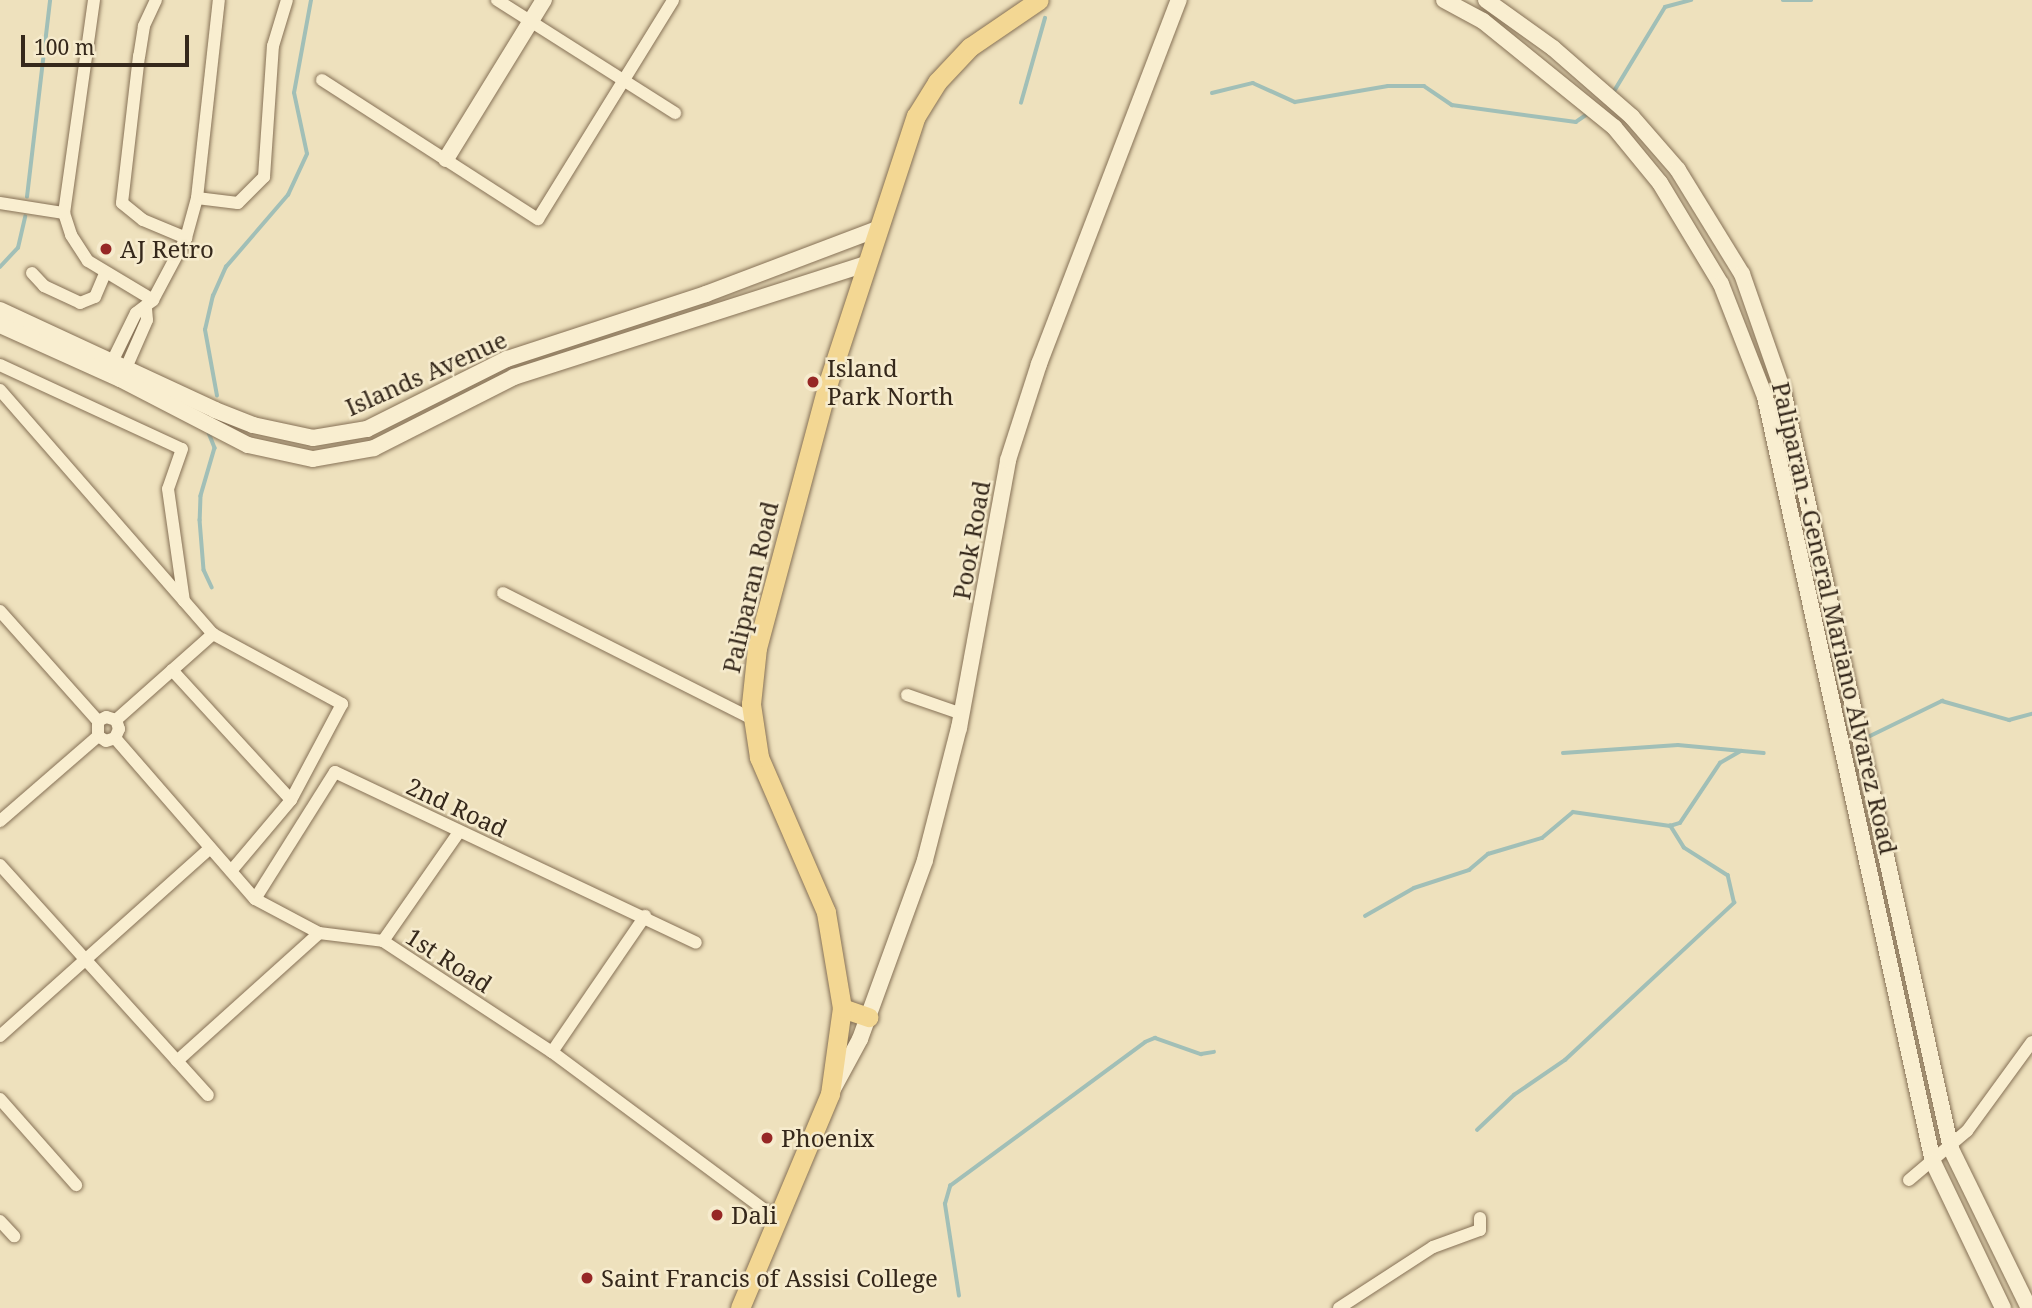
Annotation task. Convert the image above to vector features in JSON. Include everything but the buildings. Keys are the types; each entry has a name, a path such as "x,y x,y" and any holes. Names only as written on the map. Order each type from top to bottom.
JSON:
{"main road":[{"name":"Paliparan Road","path":"740,1308 830,1094 842,1008 826,912 770,789 752,719 757,648 827,386 916,116 937,82 986,33 1040,0"},
{"path":"842,1008 868,1017"}],"street":[{"path":"94,0 64,212 79,249 105,274 149,304"},
{"path":"156,0 140,46 122,203 143,220 186,238"},
{"path":"116,371 147,320 149,304 186,238 197,198 219,0"},
{"path":"197,198 238,203 264,177 273,46 287,0"},
{"path":"497,0 675,113"},
{"path":"446,159 544,0"},
{"path":"322,80 538,219 673,0"},
{"name":"Pook Road","path":"830,1094 868,1017 918,885 962,715 1009,460 1039,364 1179,0"},
{"name":"Paliparan - General Mariano Alvarez Road","path":"1444,0 1483,21 1614,127 1661,183 1721,284 1765,397 1933,1162 2003,1308"},
{"name":"Paliparan - General Mariano Alvarez Road","path":"1486,0 1553,48 1632,117 1678,170 1742,274 1783,391 1951,1149 2029,1308"},
{"path":"0,203 64,212"},
{"name":"Islands Avenue","path":"0,326 253,425 313,438 342,435 367,429 507,359 706,295 877,229"},
{"name":"Islands Avenue","path":"0,310 248,445 313,458 346,455 374,448 514,377 866,264"},
{"path":"32,273 44,286 80,303 95,297 105,274"},
{"path":"0,365 182,449 168,489 185,601"},
{"path":"0,390 213,634 342,704 291,800 231,871"},
{"path":"503,593 752,719"},
{"path":"0,611 97,722 98,736"},
{"path":"116,720 213,634"},
{"path":"172,670 291,800"},
{"path":"906,695 962,715"},
{"path":"97,722 106,717 116,720"},
{"path":"98,736 106,741 116,738 119,729 116,720"},
{"path":"0,821 98,736"},
{"name":"1st Road","path":"116,738 255,899 319,933 383,942 552,1052 777,1219"},
{"name":"2nd Road","path":"255,899 335,772 459,832 645,916 696,943"},
{"path":"383,942 459,832"},
{"path":"0,1036 210,848"},
{"path":"0,865 208,1095"},
{"path":"552,1052 645,916"},
{"path":"177,1061 319,933"},
{"path":"1909,1180 1951,1149 2032,1041"},
{"path":"0,1099 76,1185"},
{"path":"1339,1308 1433,1247 1480,1230 1480,1218"},
{"path":"0,1221 14,1236"}],"waterway":[{"path":"27,197 50,0"},
{"path":"217,396 205,330 213,296 226,267 288,195 307,154 294,93 311,0"},
{"path":"1613,93 1665,7 1691,0"},
{"path":"1783,0 1811,0"},
{"path":"1021,103 1045,18"},
{"path":"1212,93 1253,83 1295,102 1388,86 1424,86 1452,105 1576,122 1589,113"},
{"path":"0,267 18,248 25,217"},
{"path":"209,433 215,448 201,496 200,520 204,570 212,587"},
{"path":"1866,738 1942,701 2009,720 2032,714"},
{"path":"1563,753 1678,745 1764,753"},
{"path":"1365,916 1414,888 1469,870 1488,854 1542,838 1573,812 1670,826 1680,823 1720,763 1741,751"},
{"path":"1477,1130 1514,1095 1565,1060 1734,903 1728,876 1684,848 1670,826"},
{"path":"959,1296 945,1204 950,1186 1145,1042 1155,1038 1201,1054 1214,1052"}],"place":[{"name":"AJ Retro","path":"106,249"},
{"name":"Island Park North","path":"813,382"},
{"name":"Phoenix","path":"767,1138"},
{"name":"Dali","path":"717,1215"},
{"name":"Saint Francis of Assisi College","path":"587,1278"}]}
